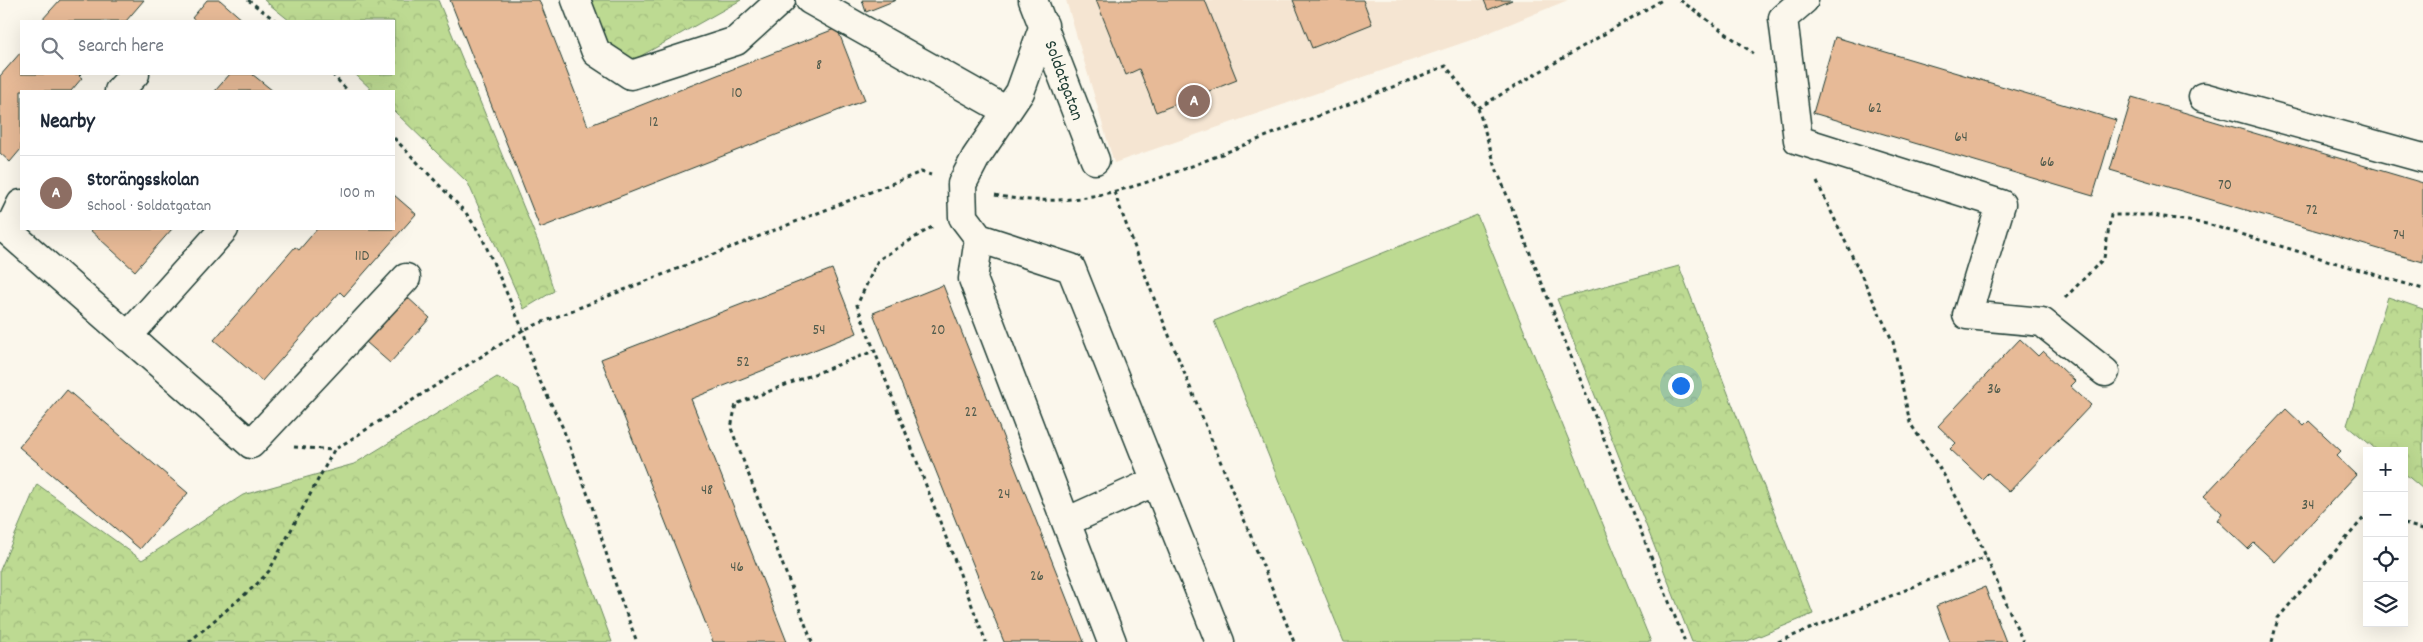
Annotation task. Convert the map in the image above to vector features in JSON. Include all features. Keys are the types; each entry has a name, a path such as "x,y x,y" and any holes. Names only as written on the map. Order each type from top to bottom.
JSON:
{"street":[{"path":"576,0 596,52 631,75 736,41 781,0"},
{"path":"810,0 1007,111"},
{"name":"Soldatgatan","path":"1033,0 1095,160"},
{"path":"1804,0 1783,18 1798,140 2001,204 1967,315 2042,322 2105,372"},
{"path":"1044,25 1020,92 976,157 962,186 963,217 979,238 1071,268 1220,642"},
{"path":"120,90 134,75"},
{"path":"2203,97 2423,158"},
{"path":"20,206 4,230 251,444 406,278"},
{"path":"127,337 223,230"},
{"path":"979,238 973,279 1112,642"},
{"path":"1066,522 1156,481"}],"path":[{"path":"248,0 275,20"},
{"path":"1478,108 1662,0"},
{"path":"1680,0 1757,56"},
{"path":"189,642 257,584 269,571 334,450 523,330 921,172 962,186 1004,197 1036,201 1085,198 1114,193 1168,174 1446,66 1478,108 1496,168 1685,642"},
{"path":"333,75 347,90"},
{"path":"395,139 466,213 481,234 523,330 536,373 562,426 591,503 617,589 637,642"},
{"path":"1798,140 1892,342 1910,422 1944,475 1986,557 2022,642"},
{"path":"1114,193 1155,301 1294,642"},
{"path":"2042,322 2104,258 2111,215 2152,215 2207,224 2423,289"},
{"path":"979,238 930,227 878,260 857,305 986,642"},
{"path":"812,642 731,428 734,412 736,404 874,351"},
{"path":"2272,642 2278,618 2363,519"},
{"path":"2408,525 2423,529"},
{"path":"1778,642 1986,557"}],"shaded area":[{"path":"1066,0 1568,0 1471,40 1114,163"}],"green space":[{"path":"264,0 438,0 538,242 554,291 524,309 468,183 395,112 395,90 372,90 356,75 395,75 395,20 289,20"},
{"path":"584,0 741,0 630,62 603,46"},
{"path":"1477,215 1651,642 1344,642 1214,321"},
{"path":"1679,266 1813,614 1745,642 1692,642 1557,299"},
{"path":"2388,297 2423,309 2423,489 2408,476 2408,447 2373,447 2347,425"},
{"path":"497,377 519,389 612,642 0,642 0,570 37,484 142,560 243,495 354,464"}],"building":[{"path":"60,0 144,0 127,20 42,20"},
{"path":"207,0 220,0 243,20 195,20 192,18"},
{"path":"450,0 539,0 588,126 837,28 865,100 540,228"},
{"path":"862,0 896,0 866,12"},
{"path":"1096,0 1205,0 1237,80 1156,112 1139,69 1126,75"},
{"path":"1293,0 1363,0 1372,24 1312,48"},
{"path":"1484,0 1512,0 1488,10"},
{"path":"1835,37 2116,120 2093,196 1813,113"},
{"path":"20,53 20,75 80,75 82,78 72,90 20,90 20,150 10,162 0,153 0,76"},
{"path":"229,75 253,75 272,90 216,90"},
{"path":"2132,97 2423,183 2423,262 2110,170"},
{"path":"395,196 416,214 344,296 340,292 262,381 214,340 295,247 299,250 316,230 395,230"},
{"path":"90,230 171,230 135,271"},
{"path":"832,269 857,333 691,399 787,642 713,642 601,359"},
{"path":"943,285 1084,642 1004,642 873,313"},
{"path":"406,296 430,318 390,363 366,342"},
{"path":"2020,339 2038,356 2043,351 2075,381 2070,386 2091,405 2009,492 1988,473 1982,479 1950,449 1956,443 1938,426"},
{"path":"67,390 188,493 140,549 19,447"},
{"path":"2286,409 2304,426 2309,421 2341,451 2336,456 2356,475 2275,562 2254,543 2248,549 2217,520 2222,513 2204,496"},
{"path":"1985,587 2006,642 1950,642 1936,606"}],"place":[{"name":"Storängsskolan","path":"1194,101"}]}
